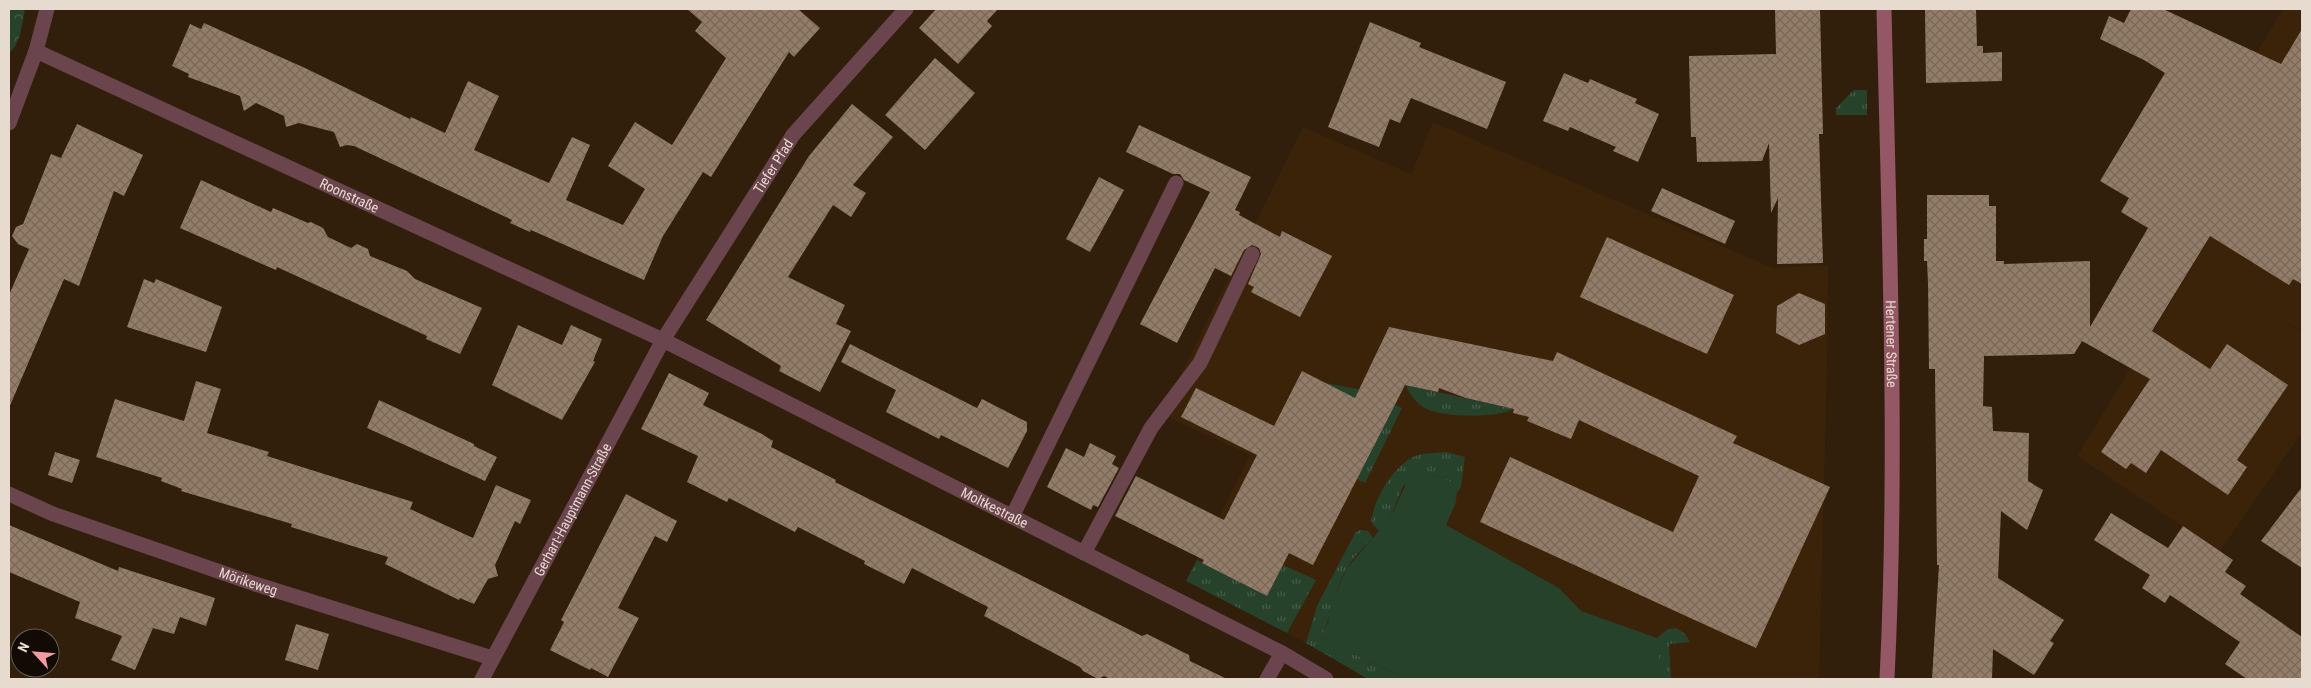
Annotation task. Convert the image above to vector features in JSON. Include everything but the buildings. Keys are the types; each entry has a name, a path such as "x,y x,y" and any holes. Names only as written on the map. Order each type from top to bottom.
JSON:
{"main road":[{"name":"Hertener Straße","path":"1884,9 1893,410 1888,679"}],"street":[{"path":"9,123 13,95 36,51 47,9"},
{"name":"Tiefer Pfad","path":"663,340 793,135 906,9"},
{"name":"Roonstraße","path":"36,51 663,340"},
{"path":"1012,517 1176,183"},
{"path":"1084,553 1151,428 1200,363 1252,254"},
{"name":"Moltkestraße","path":"663,340 1282,654 1326,679"},
{"name":"Gerhart-Hauptmann-Straße","path":"482,679 663,340"},
{"name":"Mörikeweg","path":"9,494 54,514 255,584 492,658"},
{"path":"1267,679 1282,654"}],"shaded area":[{"path":"2283,9 2302,9 2302,331 2284,321 2302,332 2302,432 2220,551 2077,456 2194,264 2147,234"},
{"path":"1433,122 1773,268 1828,265 1819,679 1368,679 1306,643 1186,581 1250,455 1161,414 1303,127 1411,174"}],"green space":[{"path":"9,9 25,9 19,39 9,52"},
{"path":"1854,90 1867,90 1867,115 1836,115 1836,108"},
{"path":"1325,383 1368,391 1402,408 1365,483 1357,479"},
{"path":"1406,385 1514,409 1496,414 1472,416 1437,412 1429,410 1418,403 1409,393"},
{"path":"1446,452 1465,457 1461,487 1456,494 1457,489 1449,481 1428,472 1403,486 1390,518 1379,531 1371,522 1373,513 1380,494 1392,475 1399,467 1415,456"},
{"path":"1428,472 1449,481 1457,489 1456,502 1446,525 1559,588 1581,611 1657,638 1659,645 1659,679 1406,679 1321,638 1346,569 1390,518 1408,480 1417,474"},
{"path":"1360,530 1368,531 1373,538 1354,557 1345,571 1321,638 1406,679 1368,679 1306,643 1317,606 1355,533"},
{"path":"1197,560 1267,596 1283,565 1316,580 1287,633 1186,581"},
{"path":"1676,628 1685,634 1690,642 1669,644 1671,679 1659,679 1659,645 1657,638 1668,629"}]}
